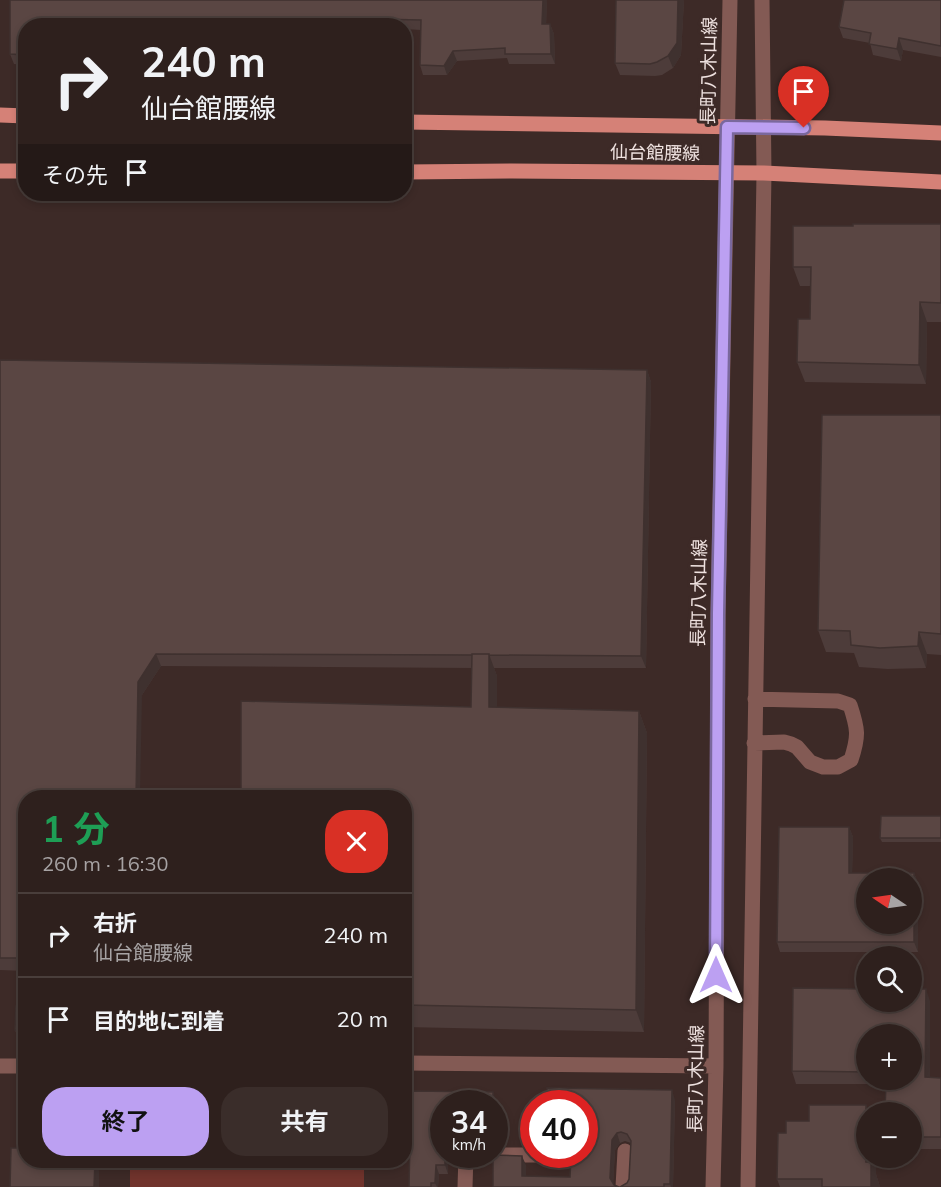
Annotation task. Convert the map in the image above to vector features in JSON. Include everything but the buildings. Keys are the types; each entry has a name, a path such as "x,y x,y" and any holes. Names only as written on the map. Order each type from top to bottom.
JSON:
{"main road":[{"path":"0,115 18,116"},
{"name":"仙台館腰線","path":"412,122 837,129 941,133"},
{"path":"0,171 18,171"},
{"name":"仙台館腰線","path":"412,172 764,173 941,182"}],"street":[{"name":"長町八木山線","path":"713,1187 716,1066 718,625 730,0"},
{"path":"748,1187 764,173 762,0"},
{"path":"754,742 791,744 797,747 810,762 823,767 838,766 851,760 856,744 857,724 850,705 838,701 755,699"},
{"path":"412,1063 716,1066"},
{"path":"0,1066 18,1066"},
{"path":"624,1187 625,1151"},
{"path":"465,1187 466,1168"}],"shaded area":[{"path":"130,1168 364,1168 364,1187 130,1187"}],"route":[{"path":"716,975 718,614 727,127 804,128"}]}
